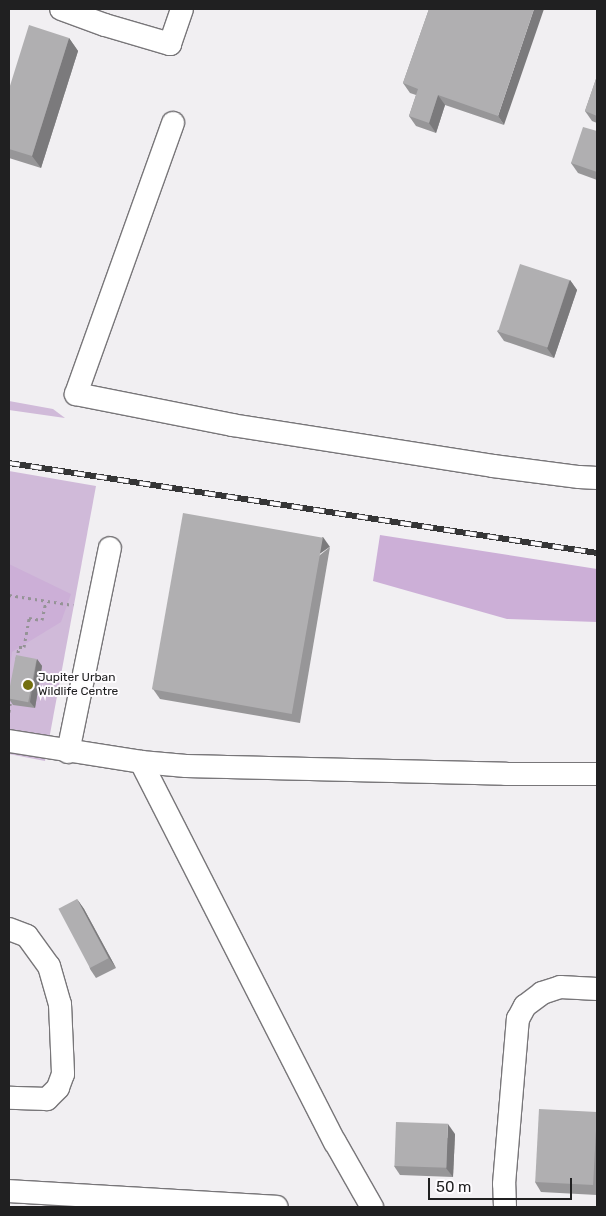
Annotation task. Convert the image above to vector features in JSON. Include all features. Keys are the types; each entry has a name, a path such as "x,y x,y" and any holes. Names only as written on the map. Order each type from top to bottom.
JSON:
{"street":[{"path":"61,9 105,25 170,44 182,9"},
{"path":"173,122 76,394 232,425 493,466 597,478"},
{"path":"68,752 110,548"},
{"path":"9,742 141,762 186,766 506,774 597,774"},
{"path":"141,762 335,1142 372,1207"},
{"path":"9,929 27,936 49,966 60,1004 63,1074 58,1088 47,1099 9,1098"},
{"path":"505,1207 504,1184 518,1019 525,1006 542,993 560,987 597,989"},
{"path":"9,1191 265,1207"}],"path":[{"path":"9,595 74,605"},
{"path":"16,665 19,646 24,646 29,618 42,620 46,601"},
{"path":"9,712 12,693"}],"shaded area":[{"path":"9,401 53,409 65,418 9,410"},
{"path":"9,471 96,486 45,761 9,754"},
{"path":"380,535 597,569 597,622 507,619 373,581"},
{"path":"9,564 71,594 61,622 12,652 9,673"}],"building":[{"path":"429,9 534,9 498,116 438,95 429,123 409,116 418,89 403,83"},
{"path":"29,25 69,38 32,156 9,149 9,89"},
{"path":"597,76 597,116 585,111"},
{"path":"583,127 597,131 597,172 571,163"},
{"path":"520,264 569,280 548,348 498,332"},
{"path":"183,513 323,538 292,714 152,689"},
{"path":"16,655 37,659 28,702 9,698"},
{"path":"77,899 108,958 90,968 58,909"},
{"path":"539,1109 597,1112 593,1185 535,1182"},
{"path":"396,1122 448,1124 446,1168 394,1166"}],"railway":[{"path":"9,463 597,553"}],"place":[{"name":"Jupiter Urban Wildlife Centre","path":"28,685"}]}
